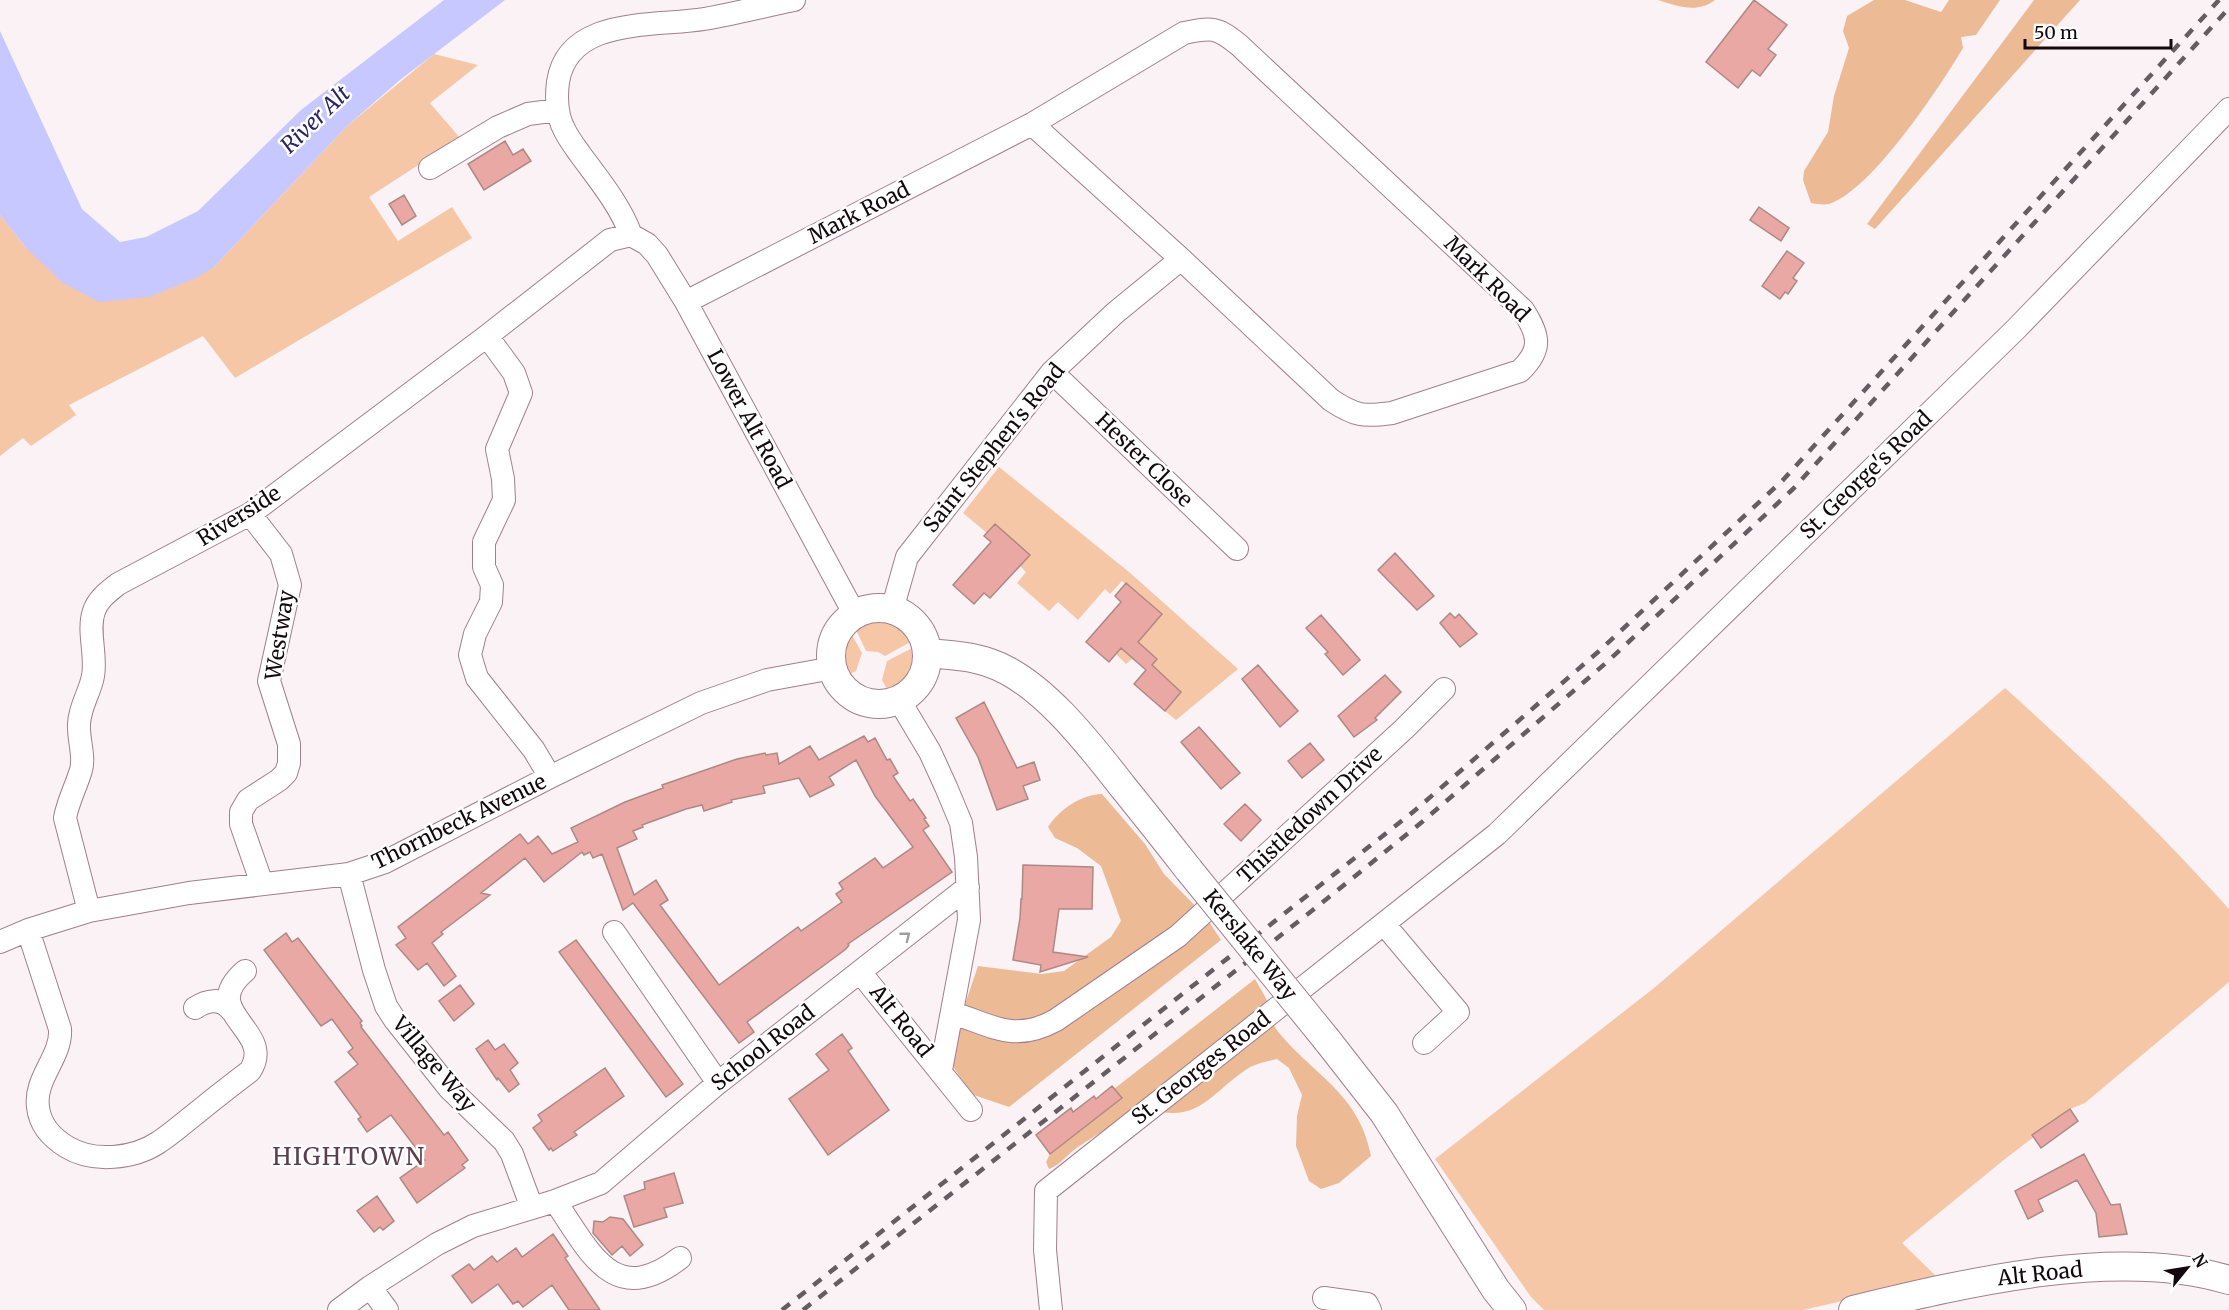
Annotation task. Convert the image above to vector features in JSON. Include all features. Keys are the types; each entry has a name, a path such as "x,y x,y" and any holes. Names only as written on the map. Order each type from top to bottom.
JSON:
{"street":[{"path":"631,235 623,215 564,131 558,110 558,91 561,68 570,54 582,42 594,35 614,29 704,19 794,0"},
{"name":"Mark Road","path":"686,302 1032,124 1184,33 1204,29 1222,31 1523,310 1534,327 1536,340 1533,359 1520,371 1392,413 1372,416 1349,412 1331,400 1181,259 1032,124"},
{"name":"St. George's Road","path":"1497,834 2015,330 2229,109"},
{"path":"430,168 498,127 528,114 558,110"},
{"name":"Lower Alt Road","path":"631,235 647,244 657,255 686,302 855,615"},
{"name":"Riverside","path":"89,911 65,818 67,806 82,767 79,725 81,706 93,677 92,621 94,610 103,595 118,584 250,514 487,336 610,240 631,235"},
{"name":"Saint Stephen's Road","path":"892,610 907,557 1052,372 1115,313 1181,259"},
{"path":"487,336 514,373 521,393 496,449 503,479 504,500 484,542 484,567 492,585 492,602 475,634 470,655 477,678 534,750 550,777"},
{"name":"Hester Close","path":"1052,372 1237,549"},
{"name":"Westway","path":"250,514 281,554 290,585 269,681 289,744 289,763 286,773 248,801 241,812 241,824 262,884"},
{"path":"873,608 892,610 906,616 924,639 927,653 926,668 920,681 911,692 899,700 878,704 858,699 842,687 833,668 831,652 835,638 843,624 855,615 873,608"},
{"name":"Kerslake Way","path":"927,653 964,656 992,664 1029,686 1062,714 1089,744 1384,1113 1496,1290 1512,1310"},
{"name":"Thornbeck Avenue","path":"0,942 28,930 89,911 189,894 349,874 386,862 550,777 701,703 768,680 833,668"},
{"name":"Thistledown Drive","path":"953,1013 1020,1033 1038,1030 1056,1020 1178,936 1404,729 1444,689"},
{"path":"899,700 930,752 961,823 969,920 953,1013"},
{"name":"St. Georges Road","path":"1051,1310 1045,1250 1046,1191 1497,834"},
{"name":"Village Way","path":"349,874 374,970 386,1006 394,1020 449,1088 504,1141 512,1154 532,1208"},
{"name":"School Road","path":"339,1310 437,1244 473,1226 555,1201 601,1183 718,1083 968,887"},
{"path":"1384,924 1458,1012 1424,1043"},
{"path":"28,930 60,1029 59,1041 39,1086 38,1108 40,1118 49,1133 71,1149 94,1156 108,1157 135,1153 149,1148 159,1143 250,1071 255,1063 256,1053 253,1042 231,1010 224,1003 216,1001 207,1001 195,1008"},
{"path":"614,932 718,1083"},
{"path":"231,1010 227,999 229,990 244,971"},
{"name":"Alt Road","path":"860,972 971,1110"},
{"name":"Alt Road","path":"941,1070 953,1013"},
{"path":"555,1201 596,1262 615,1277 628,1281 657,1275 680,1258"},
{"name":"Alt Road","path":"1853,1310 1974,1282 2094,1268 2163,1267 2229,1280"},
{"path":"370,1287 387,1310"},
{"path":"1324,1298 1367,1304 1370,1310"}],"shaded area":[{"path":"1658,0 1715,0 1701,7 1687,8"},
{"path":"1874,0 1905,0 1941,12 1949,0 2000,0 1976,35 1961,37 1963,48 1922,111 1884,159 1846,195 1829,204 1811,203 1803,180 1804,171 1828,132 1834,96 1849,48 1843,31 1847,16"},
{"path":"2034,0 2080,0 1875,229 1867,224"},
{"path":"434,54 478,65 430,103 460,138 369,197 398,241 452,207 472,238 235,378 203,336 69,405 76,415 31,446 23,438 0,456 0,215 27,249 214,267 347,126"},
{"path":"999,467 1129,572 1238,669 1176,720 1165,711 1181,692 1152,665 1157,658 1150,653 1140,665 1132,659 1126,664 1116,654 1144,622 1150,628 1161,614 1122,581 1110,594 1105,589 1078,620 1058,602 1049,611 1017,583 1026,572 1020,566 1029,555 995,524 987,533 963,513"},
{"path":"885,617 904,624 916,639 885,656 878,652 866,651 855,628 872,618"},
{"path":"851,633 862,653 856,671 850,674 844,653"},
{"path":"918,645 913,674 904,685 888,691 882,680 887,661"},
{"path":"2005,688 2120,796 2229,909 2229,982 2085,1103 2070,1109 1902,1243 1939,1279 1803,1310 1544,1310 1531,1297 1435,1159 1654,988"},
{"path":"1102,794 1145,844 1164,874 1206,917 1221,940 1009,1107 971,1094 954,1068 951,1052 978,966 1042,974 1064,971 1111,937 1121,921 1101,866 1077,848 1055,838 1048,827 1058,814 1071,804 1086,797"},
{"path":"1255,979 1267,1000 1276,1029 1345,1100 1365,1134 1371,1156 1339,1183 1321,1189 1309,1181 1296,1146 1297,1116 1302,1095 1289,1068 1277,1059 1250,1067 1205,1103 1193,1109 1167,1113 1150,1109 1122,1122 1087,1141 1049,1169 1046,1162 1050,1154 1121,1099 1114,1089"}],"water":[{"name":"River Alt","path":"444,0 505,0 400,80 347,126 214,267 196,278 149,297 99,302 63,283 27,249 0,215 0,31 82,209 120,242 146,237 198,211 301,110"}],"building":[{"path":"1754,0 1787,25 1768,49 1776,55 1760,76 1752,70 1738,88 1706,62"},
{"path":"505,141 513,155 523,149 531,161 484,190 468,164"},
{"path":"404,195 416,216 402,225 389,204"},
{"path":"1759,207 1789,228 1781,241 1750,220"},
{"path":"1787,251 1804,263 1793,278 1797,281 1788,294 1785,292 1780,299 1762,286"},
{"path":"995,524 1030,555 990,598 984,593 974,604 953,585 991,542 984,536"},
{"path":"1395,553 1434,596 1417,610 1378,570"},
{"path":"1126,583 1162,614 1138,642 1157,659 1152,665 1181,692 1165,711 1134,684 1146,670 1121,648 1109,662 1086,642 1121,602 1115,596"},
{"path":"1450,613 1455,618 1459,614 1477,634 1460,647 1440,623"},
{"path":"1321,615 1360,660 1343,675 1325,654 1328,652 1306,628"},
{"path":"1258,665 1298,711 1280,727 1242,679"},
{"path":"1385,675 1401,692 1375,718 1377,720 1354,737 1338,716"},
{"path":"984,702 1017,768 1034,762 1040,780 1023,786 1028,799 997,810 978,757 956,718"},
{"path":"1199,727 1240,773 1221,789 1181,742"},
{"path":"864,736 868,742 875,738 887,760 890,759 898,773 893,776 910,801 913,799 926,818 924,819 929,826 923,830 952,872 848,944 846,949 747,1022 754,1032 739,1043 633,903 623,910 602,854 593,858 590,852 584,855 582,852 544,882 525,858 481,893 490,895 441,932 443,934 432,943 456,976 444,986 427,963 418,970 396,945 406,938 398,927 520,834 528,844 538,836 552,854 578,842 571,828 625,802 663,788 662,785 737,759 765,753 766,755 777,753 779,764 810,746 819,760","holes":["856,760 875,796 913,847 883,868 875,858 839,883 843,889 836,894 842,902 801,931 798,927 719,985 660,905 668,900 656,880 634,895 617,848 637,839 633,831 643,827 642,825 686,809 702,805 704,811 732,802 731,800 765,793 763,786 799,778 810,797 834,785 829,777"]},
{"path":"1310,743 1324,760 1302,778 1288,761"},
{"path":"1245,804 1261,820 1241,841 1224,824"},
{"path":"1023,865 1093,867 1092,909 1059,909 1053,952 1088,957 1040,972 1041,965 1013,960 1022,899"},
{"path":"286,933 292,942 298,938 362,1021 361,1027 444,1135 448,1132 468,1160 462,1165 465,1168 417,1203 400,1178 425,1160 391,1115 367,1132 358,1119 361,1117 335,1082 358,1064 348,1052 353,1048 332,1019 321,1026 264,950"},
{"path":"576,940 683,1084 666,1097 559,952"},
{"path":"460,985 474,1004 454,1021 439,1001"},
{"path":"842,1034 852,1048 848,1051 889,1110 828,1155 789,1099 829,1070 816,1054"},
{"path":"488,1040 495,1050 504,1044 518,1063 510,1070 519,1084 509,1092 498,1078 497,1080 476,1049"},
{"path":"605,1068 624,1096 574,1132 577,1135 553,1151 551,1148 549,1150 533,1128 542,1121 538,1115"},
{"path":"1112,1086 1122,1098 1050,1154 1036,1135 1071,1108 1073,1112 1094,1096 1096,1099"},
{"path":"2070,1109 2078,1121 2041,1148 2032,1135"},
{"path":"2084,1154 2111,1205 2120,1204 2127,1234 2099,1237 2096,1213 2077,1180 2038,1200 2043,1211 2028,1219 2015,1191"},
{"path":"674,1173 683,1203 664,1208 667,1217 634,1227 624,1196 645,1189 644,1182"},
{"path":"377,1196 394,1221 383,1230 380,1227 374,1232 357,1211"},
{"path":"610,1217 623,1219 643,1245 630,1256 622,1246 612,1255 593,1233 594,1221 603,1222"},
{"path":"553,1234 568,1256 565,1258 600,1310 569,1310 552,1285 523,1307 518,1301 513,1304 498,1284 472,1303 452,1276 469,1264 474,1270 492,1256 497,1262 516,1248 522,1257"}],"railway":[{"path":"782,1310 1413,812 1598,652 1783,480 2219,0"},
{"path":"803,1310 1318,906 1422,822 1607,662 1793,489 2229,8"}],"district":[{"name":"HIGHTOWN","path":"349,1157"}]}
